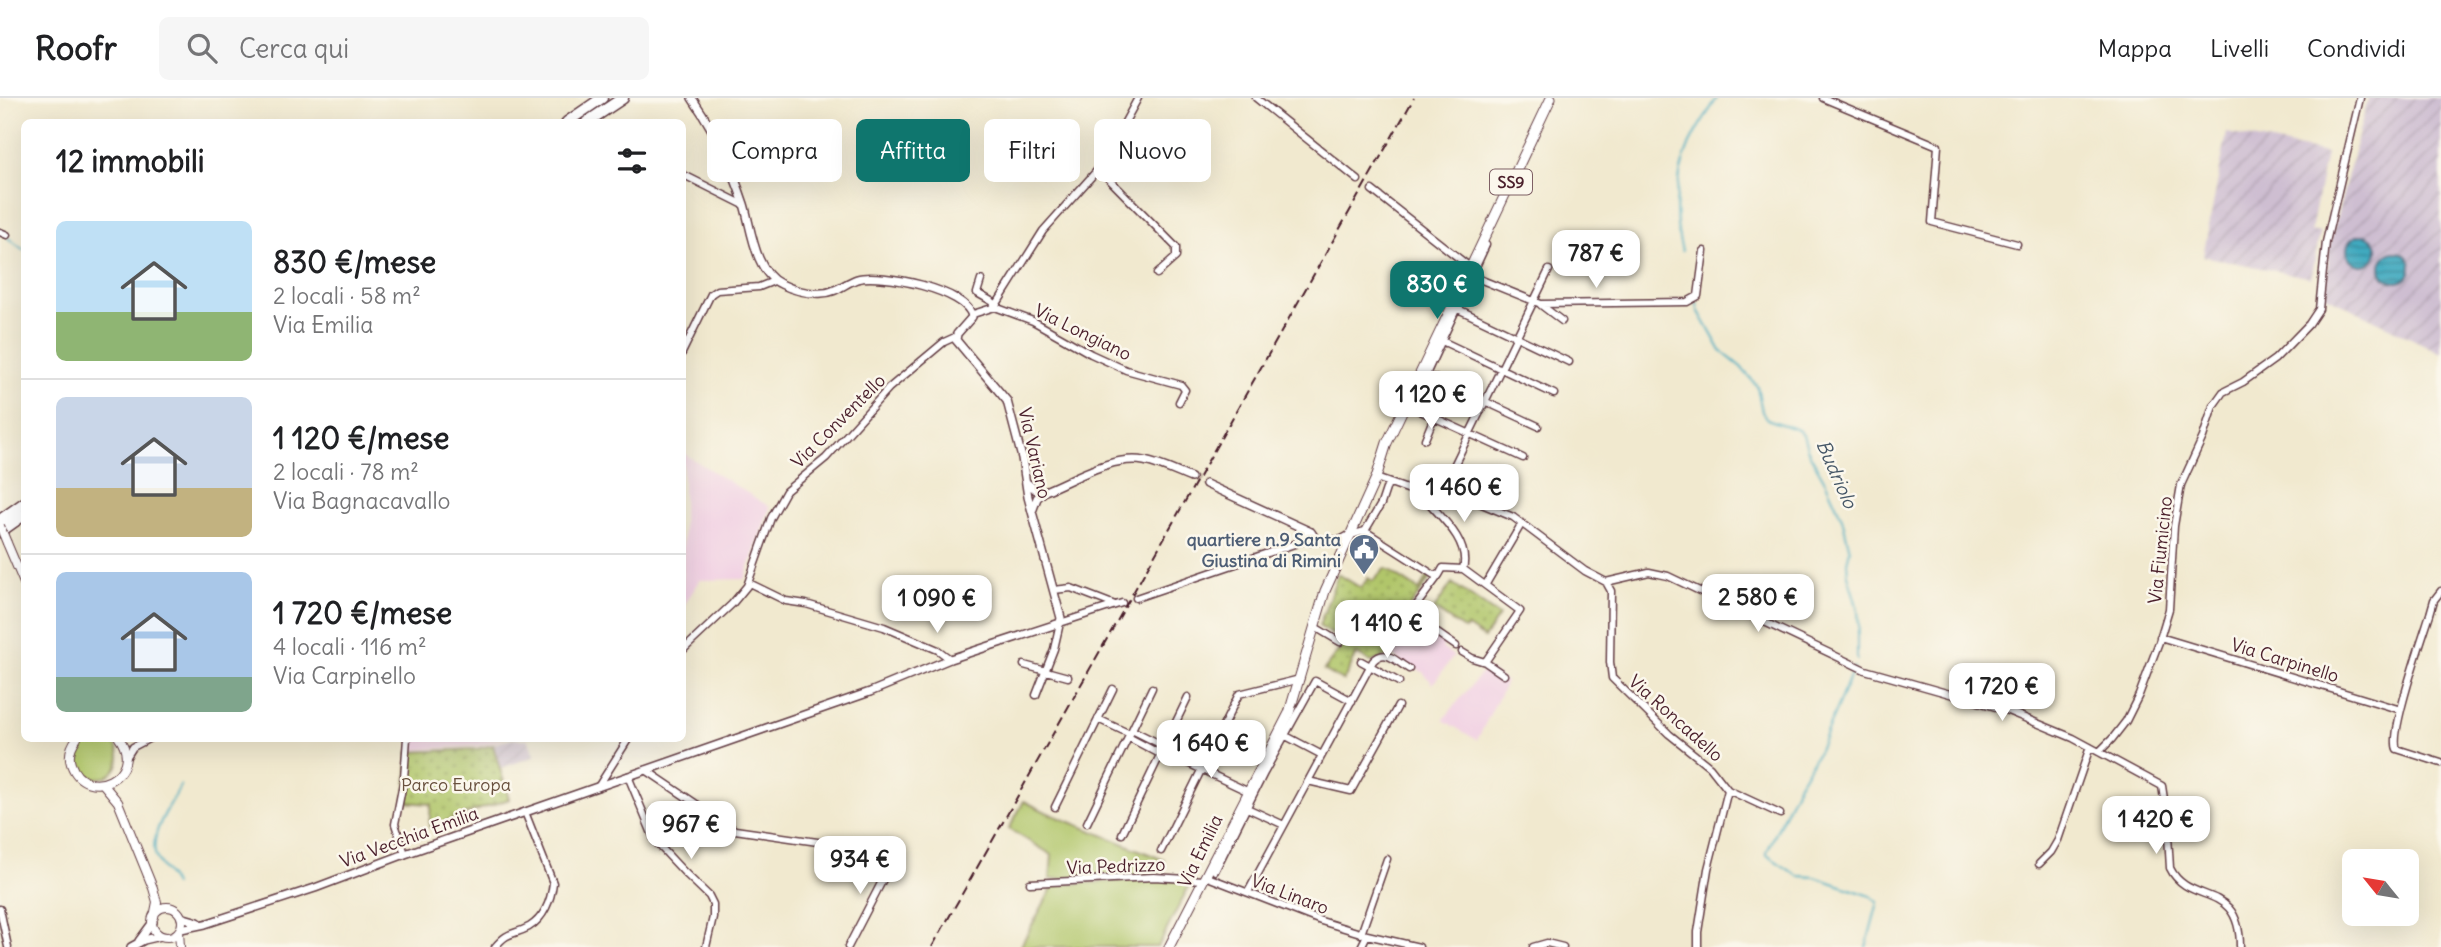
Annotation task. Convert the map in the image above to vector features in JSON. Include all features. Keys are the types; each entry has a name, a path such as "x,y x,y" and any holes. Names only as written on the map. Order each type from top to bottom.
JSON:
{"highway":[{"path":"571,119 602,98"},
{"path":"592,119 623,98"},
{"path":"0,517 21,502"},
{"path":"0,532 21,517"}],"main road":[{"name":"Via Emilia","path":"1169,947 1247,792 1261,772 1298,703 1300,679 1325,592 1408,405 1551,98"},
{"path":"0,526 21,576"},
{"path":"75,742 71,751 72,767 84,780 103,784 118,802"},
{"path":"121,742 126,760 115,789 118,802 157,902 154,929 178,947"},
{"path":"103,784 119,775"},
{"path":"153,888 181,917 178,947"},
{"path":"153,920 160,909 173,908"},
{"path":"165,936 180,930"}],"street":[{"path":"692,98 711,127 739,191 756,250 768,275 774,281 800,291 820,294 831,292 857,279 870,278 920,285 959,300 973,314"},
{"path":"1126,119 1138,98"},
{"path":"1256,98 1359,180"},
{"path":"1823,98 1938,146 1932,222 2017,244"},
{"path":"2353,98 2357,110"},
{"name":"Via Fiumicino","path":"2099,752 2126,722 2139,695 2169,610 2174,526 2181,485 2203,436 2213,405 2223,392 2243,382 2275,359 2309,324 2319,309 2326,242 2360,98"},
{"path":"955,337 973,314 995,307 1043,231 1094,175"},
{"path":"686,176 744,205"},
{"path":"1112,182 1176,247 1176,257 1157,274"},
{"path":"1372,190 1470,272 1541,304 1562,321"},
{"path":"730,197 739,191"},
{"name":"Via Emilia","path":"1408,405 1458,309 1470,272 1486,245"},
{"path":"1541,304 1694,300 1699,290 1698,280 1704,251"},
{"path":"1446,482 1549,270"},
{"path":"981,280 977,293 993,302 995,307"},
{"path":"686,345 711,294 717,290 760,287 774,281"},
{"name":"Via Longiano","path":"995,307 1041,325 1091,354 1126,370 1181,386 1185,390 1179,402"},
{"path":"1458,309 1569,362"},
{"name":"Via Variano","path":"955,337 974,364 1007,401 1022,458 1028,497 1062,618 1060,623"},
{"name":"Via Conventello","path":"686,647 732,604 749,583 771,518 786,491 826,458 889,388 944,342 955,337"},
{"path":"1442,341 1554,394"},
{"path":"1426,374 1538,426"},
{"path":"1408,405 1523,458"},
{"path":"1425,439 1434,417"},
{"path":"1028,497 1110,464 1133,460 1157,465 1191,478"},
{"path":"1455,466 1504,490"},
{"path":"1376,478 1421,494 1477,502 1522,523 1585,571 1606,582 1649,572 1659,573 1865,670 2003,709 2090,747 2162,786 2170,868 2180,881 2225,903 2234,915 2239,929 2240,947"},
{"path":"1026,481 1036,494 1033,513"},
{"path":"1206,484 1298,525 1310,536 1341,540 1365,531 1381,504 1388,483"},
{"path":"1421,494 1446,521 1457,539 1465,557 1464,569"},
{"path":"1486,584 1522,523"},
{"path":"1365,531 1431,574 1438,575"},
{"path":"1136,598 1310,536"},
{"path":"1456,646 1410,614 1443,568 1464,569 1520,611 1485,662"},
{"name":"Via Roncadello","path":"1606,582 1611,591 1609,662 1612,678 1669,734 1710,767 1728,790 1780,814"},
{"path":"749,583 786,601 806,604 884,627 938,650 950,659"},
{"path":"1036,695 1060,623 1119,604 1071,588 1054,590"},
{"path":"2441,591 2434,600 2401,710 2395,747 2441,763"},
{"name":"Via Vecchia Emilia","path":"180,930 315,888 870,692 950,659 1060,623"},
{"path":"1315,627 1340,642"},
{"name":"Via Carpinello","path":"2160,637 2401,710"},
{"path":"1462,652 1485,662 1504,676"},
{"path":"1248,892 1370,666 1383,654 1409,669"},
{"path":"1361,661 1399,682"},
{"path":"1024,665 1069,677"},
{"path":"1161,851 1239,694 1300,679"},
{"path":"1298,703 1315,681 1352,701"},
{"path":"1087,823 1152,688"},
{"path":"1055,807 1113,689"},
{"path":"1122,834 1188,697"},
{"name":"Via Emilia","path":"1215,871 1247,808 1261,772 1286,736 1298,703"},
{"path":"1308,781 1351,791 1398,706"},
{"path":"1098,719 1247,792"},
{"path":"1286,736 1322,755"},
{"path":"126,760 133,747 142,742"},
{"path":"405,854 396,824 407,742"},
{"path":"598,787 626,742"},
{"path":"2039,864 2058,840 2090,747"},
{"path":"646,770 735,830 893,853 894,858 848,947"},
{"path":"628,776 655,841 709,896 713,904 706,947"},
{"path":"1698,947 1708,869 1728,790"},
{"path":"682,817 693,802"},
{"path":"1247,808 1284,825"},
{"path":"495,947 505,935 529,926 542,915 551,895 553,883 525,812"},
{"path":"1361,947 1387,859"},
{"name":"Via Pedrizzo","path":"1030,883 1154,877 1204,878"},
{"name":"Via Linaro","path":"1204,878 1364,935 1419,947"},
{"path":"0,909 8,947"},
{"path":"181,917 205,923"},
{"path":"132,947 144,936 153,920"},
{"path":"132,947 144,940 165,936"},
{"path":"1534,947 1547,943 1563,947"}],"shaded area":[{"path":"2368,98 2441,98 2441,353 2326,296 2329,247"},
{"path":"2227,133 2326,153 2311,231 2320,233 2311,278 2203,256"},
{"path":"686,455 770,507 745,579 700,580 686,602"},
{"path":"1417,623 1445,643 1442,648 1454,656 1433,684 1423,672 1393,656"},
{"path":"1486,667 1506,682 1477,740 1443,720"},
{"path":"410,742 495,742 479,746 410,750"},
{"path":"529,742 535,756 501,768 494,744"}],"green space":[{"path":"1385,568 1419,590 1429,575 1432,576 1405,614 1416,622 1392,655 1371,662 1357,654 1343,681 1324,670 1345,642 1319,626 1338,574 1361,588 1368,578 1373,581"},
{"path":"1452,583 1499,616 1484,638 1468,627 1465,630 1434,609"},
{"path":"83,742 113,742 117,749 117,765 113,772 106,776 90,776 83,772 79,765 77,757"},
{"name":"Parco Europa","path":"493,745 509,799 429,827 431,804 405,802 409,752 477,749"},
{"path":"1024,801 1164,860 1157,874 1050,879 1052,855 1009,829"},
{"path":"1153,879 1191,882 1158,947 1020,947 1054,885"}],"water":[{"path":"2362,235 2373,239 2377,250 2373,261 2362,265 2351,261 2347,250 2351,239"},
{"path":"2396,252 2407,256 2411,267 2407,278 2396,282 2385,278 2381,267 2385,256"}],"waterway":[{"name":"Budriolo","path":"1682,251 1676,205 1680,174 1690,144 1717,98"},
{"path":"8,238 21,248"},
{"name":"Budriolo","path":"1697,303 1698,310 1721,351 1741,367 1757,386 1762,412 1767,419 1798,430 1803,435 1808,451 1842,518 1850,550 1848,575 1858,610 1857,660"},
{"name":"Budriolo","path":"1854,667 1819,750 1798,785 1767,855 1798,876 1815,877 1871,896 1878,902 1866,947"},
{"path":"174,885 156,857 154,848 158,829 181,785"}],"tunnel":[{"path":"1191,478 1206,484"}],"railway":[{"path":"932,947 1414,98"}],"place":[{"name":"quartiere n.9 Santa Giustina di Rimini","path":"1364,576"}]}
